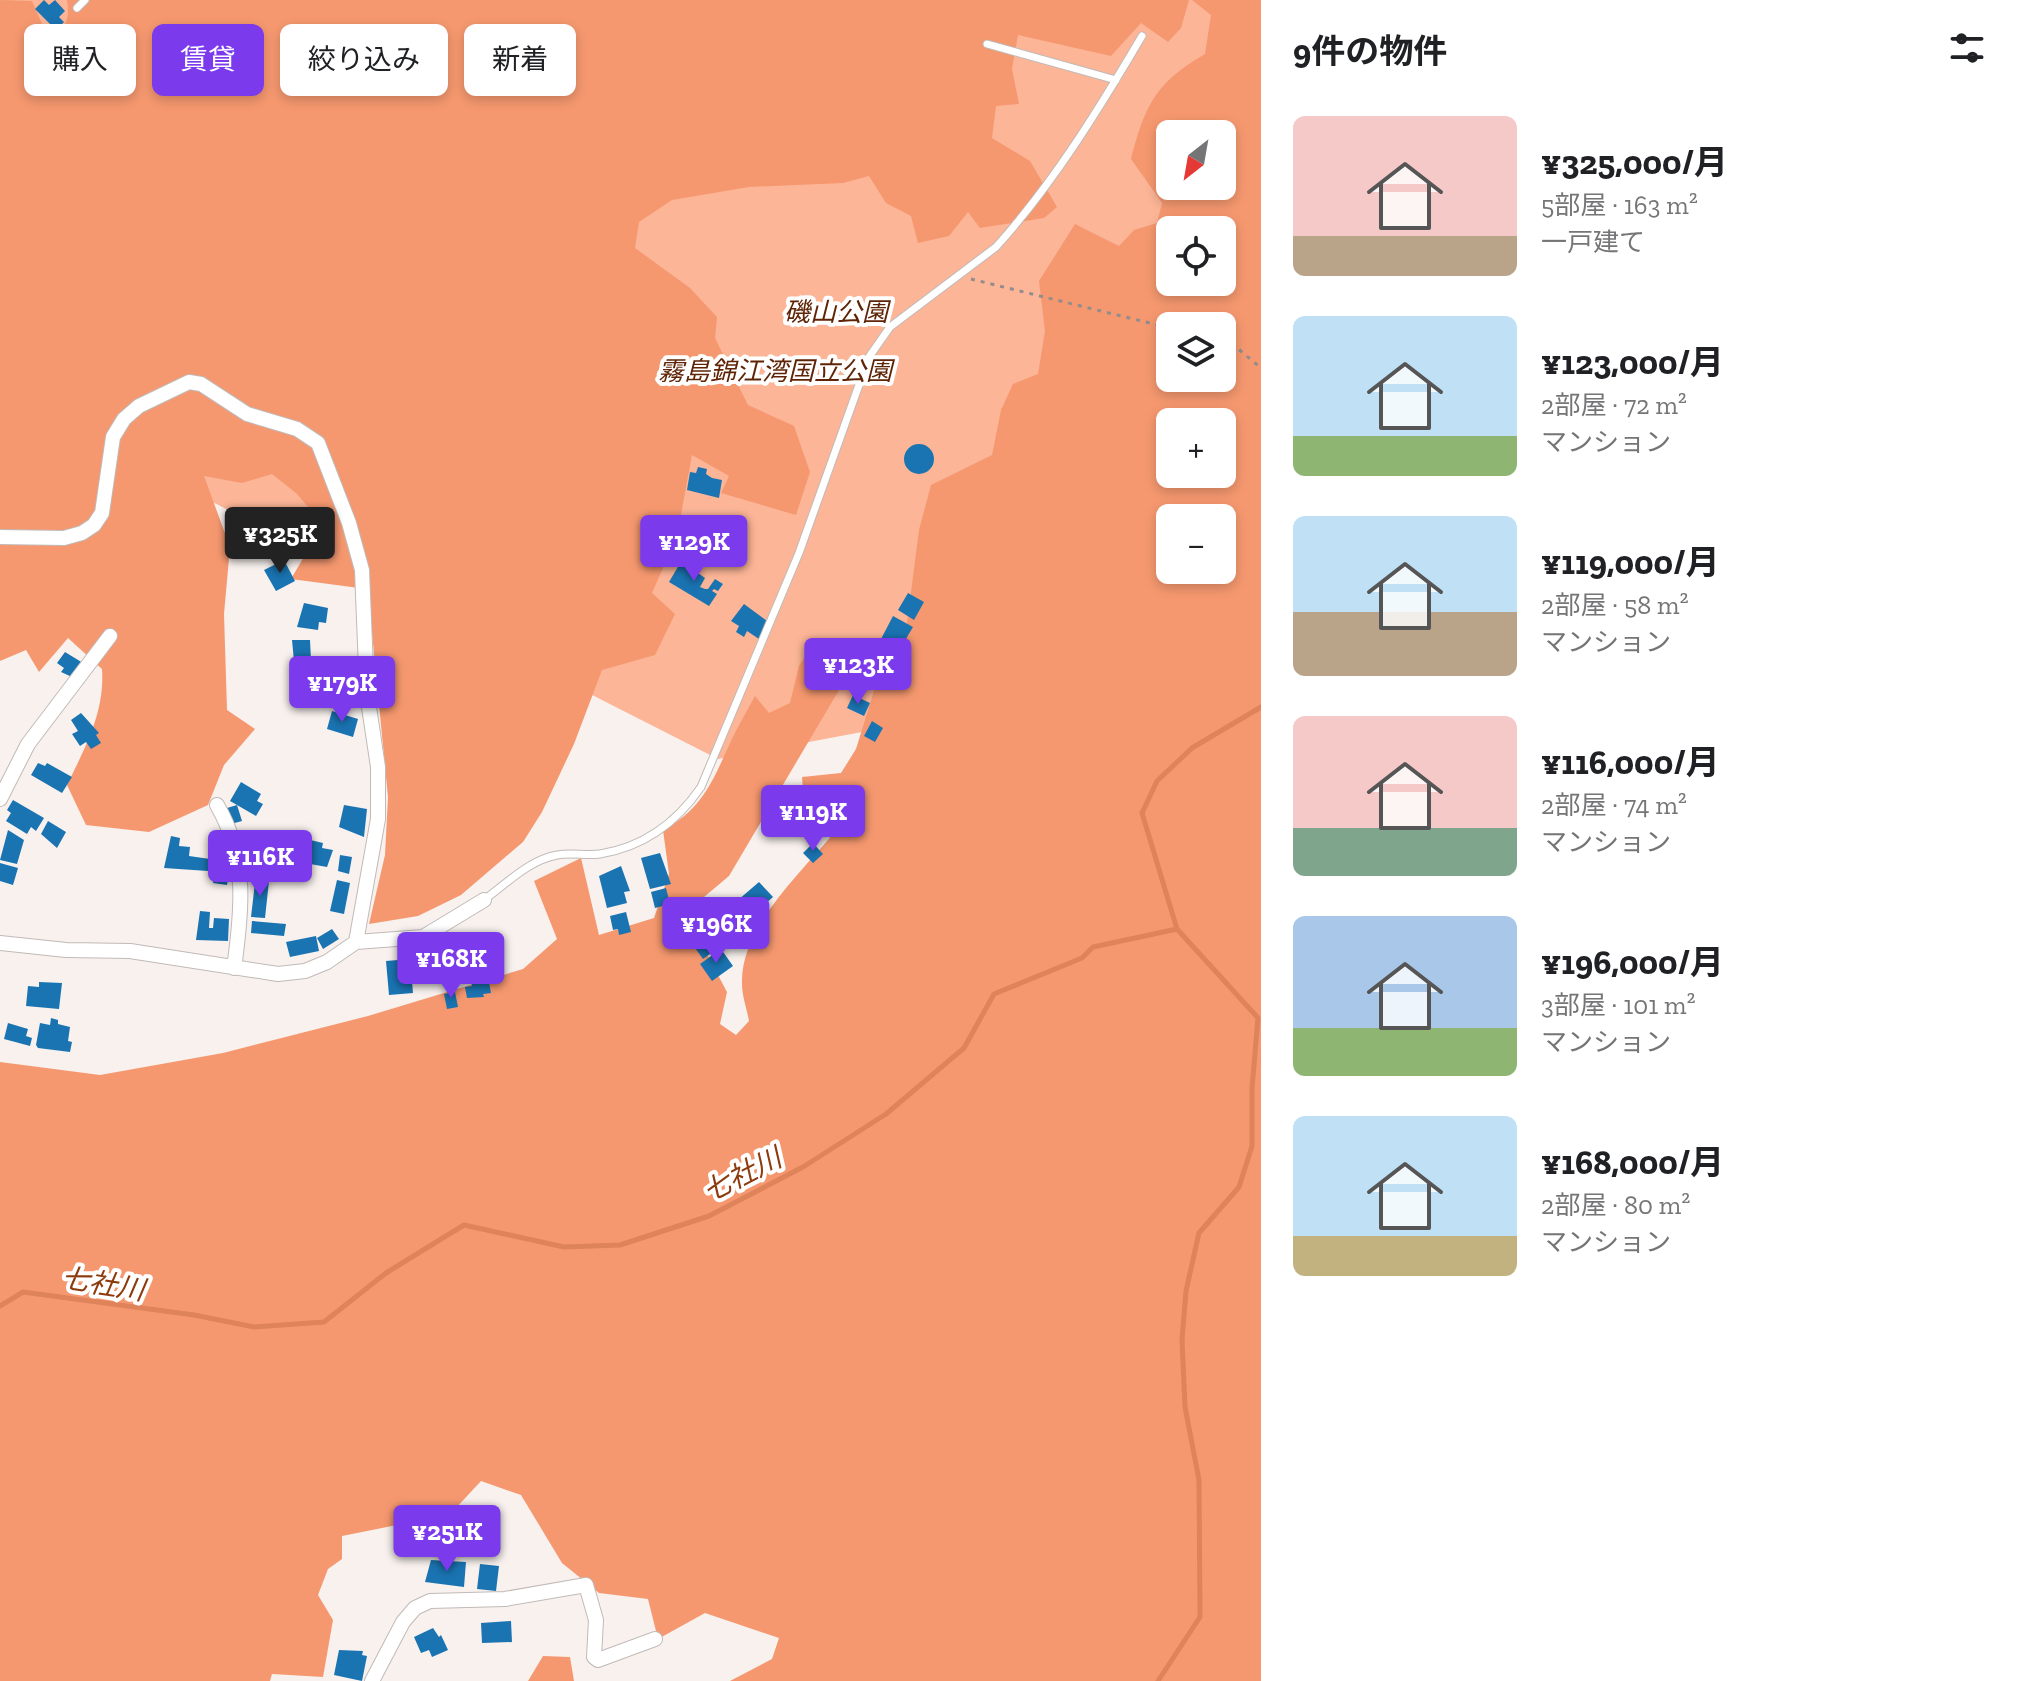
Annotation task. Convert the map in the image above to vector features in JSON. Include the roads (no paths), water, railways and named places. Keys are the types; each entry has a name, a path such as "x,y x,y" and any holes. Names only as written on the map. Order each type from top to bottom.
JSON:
{"street":[{"path":"0,537 64,538 82,533 94,525 102,513 113,437 124,419 139,406 189,382 201,384 247,414 297,429 318,443 349,523 362,570 367,694 378,767 378,819 356,942"},
{"path":"0,799 28,744 110,636"},
{"path":"217,805 226,821 243,892 234,968"},
{"path":"0,943 66,950 130,951 278,974 305,971 327,962 356,942 423,937 484,900"},
{"path":"372,1681 403,1622 415,1608 430,1601 505,1599 586,1585 596,1620 594,1657 598,1660 655,1639"}],"lane":[{"path":"77,8 85,0"},
{"path":"484,900 534,863 557,855 600,854 636,844 670,823 687,807 706,777 799,553 869,357 890,327 996,247 1010,231 1116,80 1142,36"},
{"path":"987,44 1116,80"}],"waterway":[{"name":"七社川","path":"0,1306 23,1292 194,1315 254,1327 324,1322 386,1273 464,1225 564,1247 620,1245 709,1216 803,1167 886,1114 964,1048 994,994 1082,958 1093,947 1177,929 1142,813 1157,781 1192,748 1261,707"},
{"path":"1158,1681 1200,1617 1199,1480 1185,1407 1182,1340 1186,1291 1199,1233 1239,1187 1252,1146 1252,1088 1258,1018 1177,929"}],"park label":[{"name":"磯山公園","path":"836,312"},
{"name":"霧島錦江湾国立公園","path":"775,371"}]}
